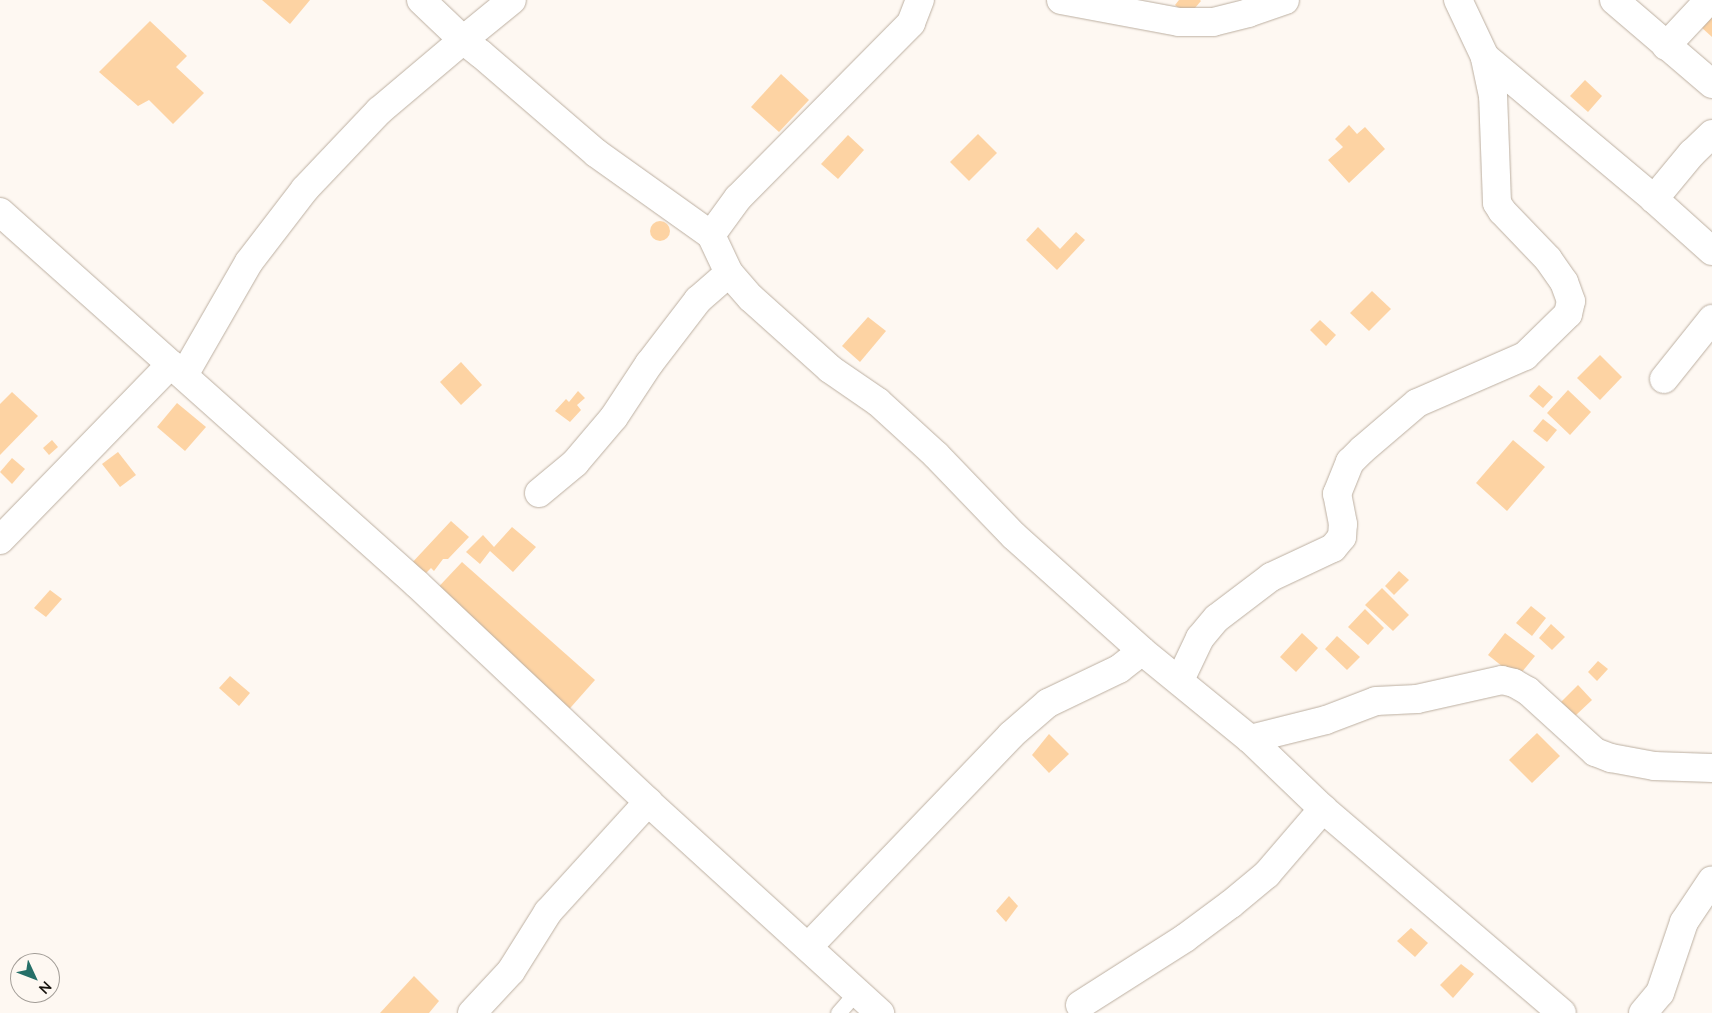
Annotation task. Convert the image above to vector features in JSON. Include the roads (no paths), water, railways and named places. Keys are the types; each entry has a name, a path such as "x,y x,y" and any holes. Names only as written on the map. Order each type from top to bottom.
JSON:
{"street":[{"path":"421,0 463,40 482,54 596,153 711,235 729,273 751,298 830,368 878,402 924,444 1014,536 1142,651 1180,680 1250,739 1323,809 1562,1013"},
{"path":"0,540 178,370 249,262 305,189 379,111 512,0"},
{"path":"711,235 738,198 916,12 933,0"},
{"path":"1061,0 1179,22 1213,22 1248,13 1285,0"},
{"path":"1180,680 1200,638 1217,618 1271,577 1333,548 1342,537 1343,524 1337,494 1350,462 1362,450 1417,403 1525,356 1568,314 1570,301 1564,282 1548,259 1502,211 1497,203 1493,96 1485,57 1458,0"},
{"path":"1614,0 1712,84"},
{"path":"1666,46 1709,0"},
{"path":"1485,57 1654,199 1712,251"},
{"path":"1654,199 1692,153 1712,134"},
{"path":"0,212 417,584 648,802 880,1013"},
{"path":"539,493 575,463 614,417 649,364 698,300 729,273"},
{"path":"1664,379 1712,319"},
{"path":"808,947 1011,735 1048,703 1119,669 1142,651"},
{"path":"1250,739 1326,720 1376,701 1417,698 1502,680 1514,683 1528,691 1595,752 1611,758 1654,766 1712,768"},
{"path":"472,1013 511,971 548,912 648,802"},
{"path":"1080,1005 1185,938 1232,904 1267,874 1323,809"},
{"path":"1643,1013 1660,994 1684,922 1712,880"}],"lane":[{"path":"838,1013 856,992"}]}
